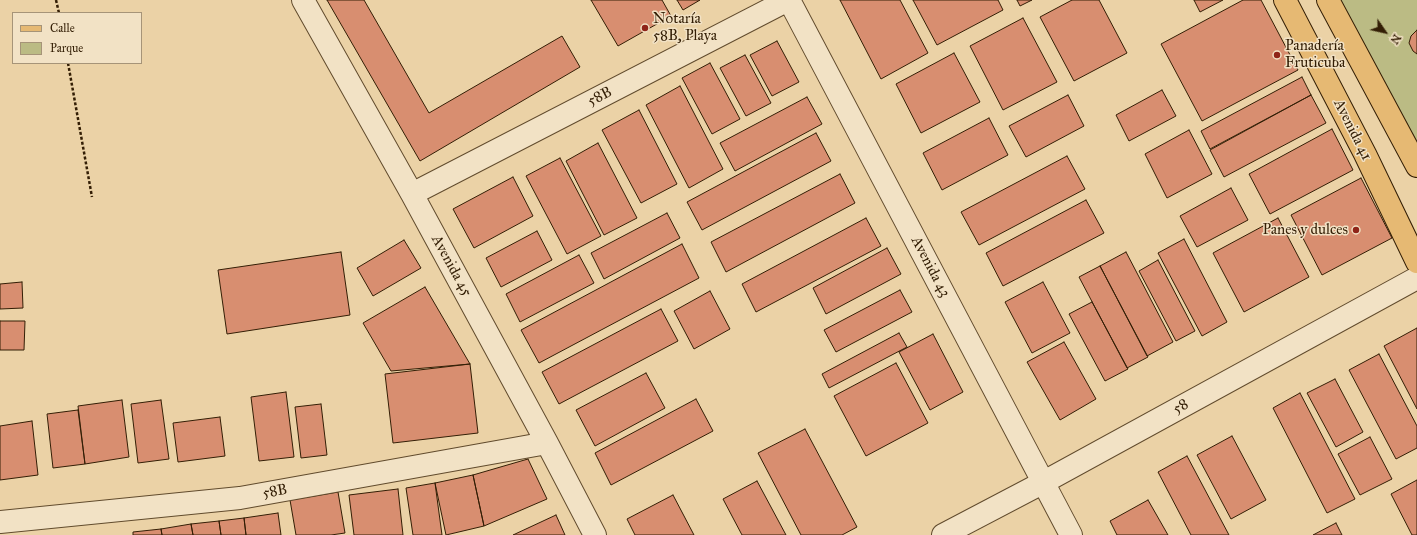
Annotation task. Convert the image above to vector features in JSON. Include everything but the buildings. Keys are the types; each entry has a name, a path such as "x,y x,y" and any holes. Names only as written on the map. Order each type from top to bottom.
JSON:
{"main road":[{"name":"Avenida 41","path":"1285,0 1365,154 1417,262"},
{"path":"1328,0 1417,166"}],"street":[{"name":"Avenida 45","path":"302,0 412,194 547,443 595,535"},
{"name":"58B","path":"412,194 789,0"},
{"name":"Avenida 43","path":"789,0 1071,535"},
{"name":"58","path":"943,535 1044,482 1417,278"},
{"name":"58B","path":"0,522 240,498 547,443"}],"path":[{"path":"56,0 59,12"},
{"path":"68,64 92,197"}],"green space":[{"path":"1328,0 1417,0 1417,166"}],"place":[{"name":"Notaría 58B, Playa","path":"645,28"},
{"name":"Panadería Fruticuba","path":"1277,55"},
{"name":"Panes y dulces","path":"1356,230"}]}
